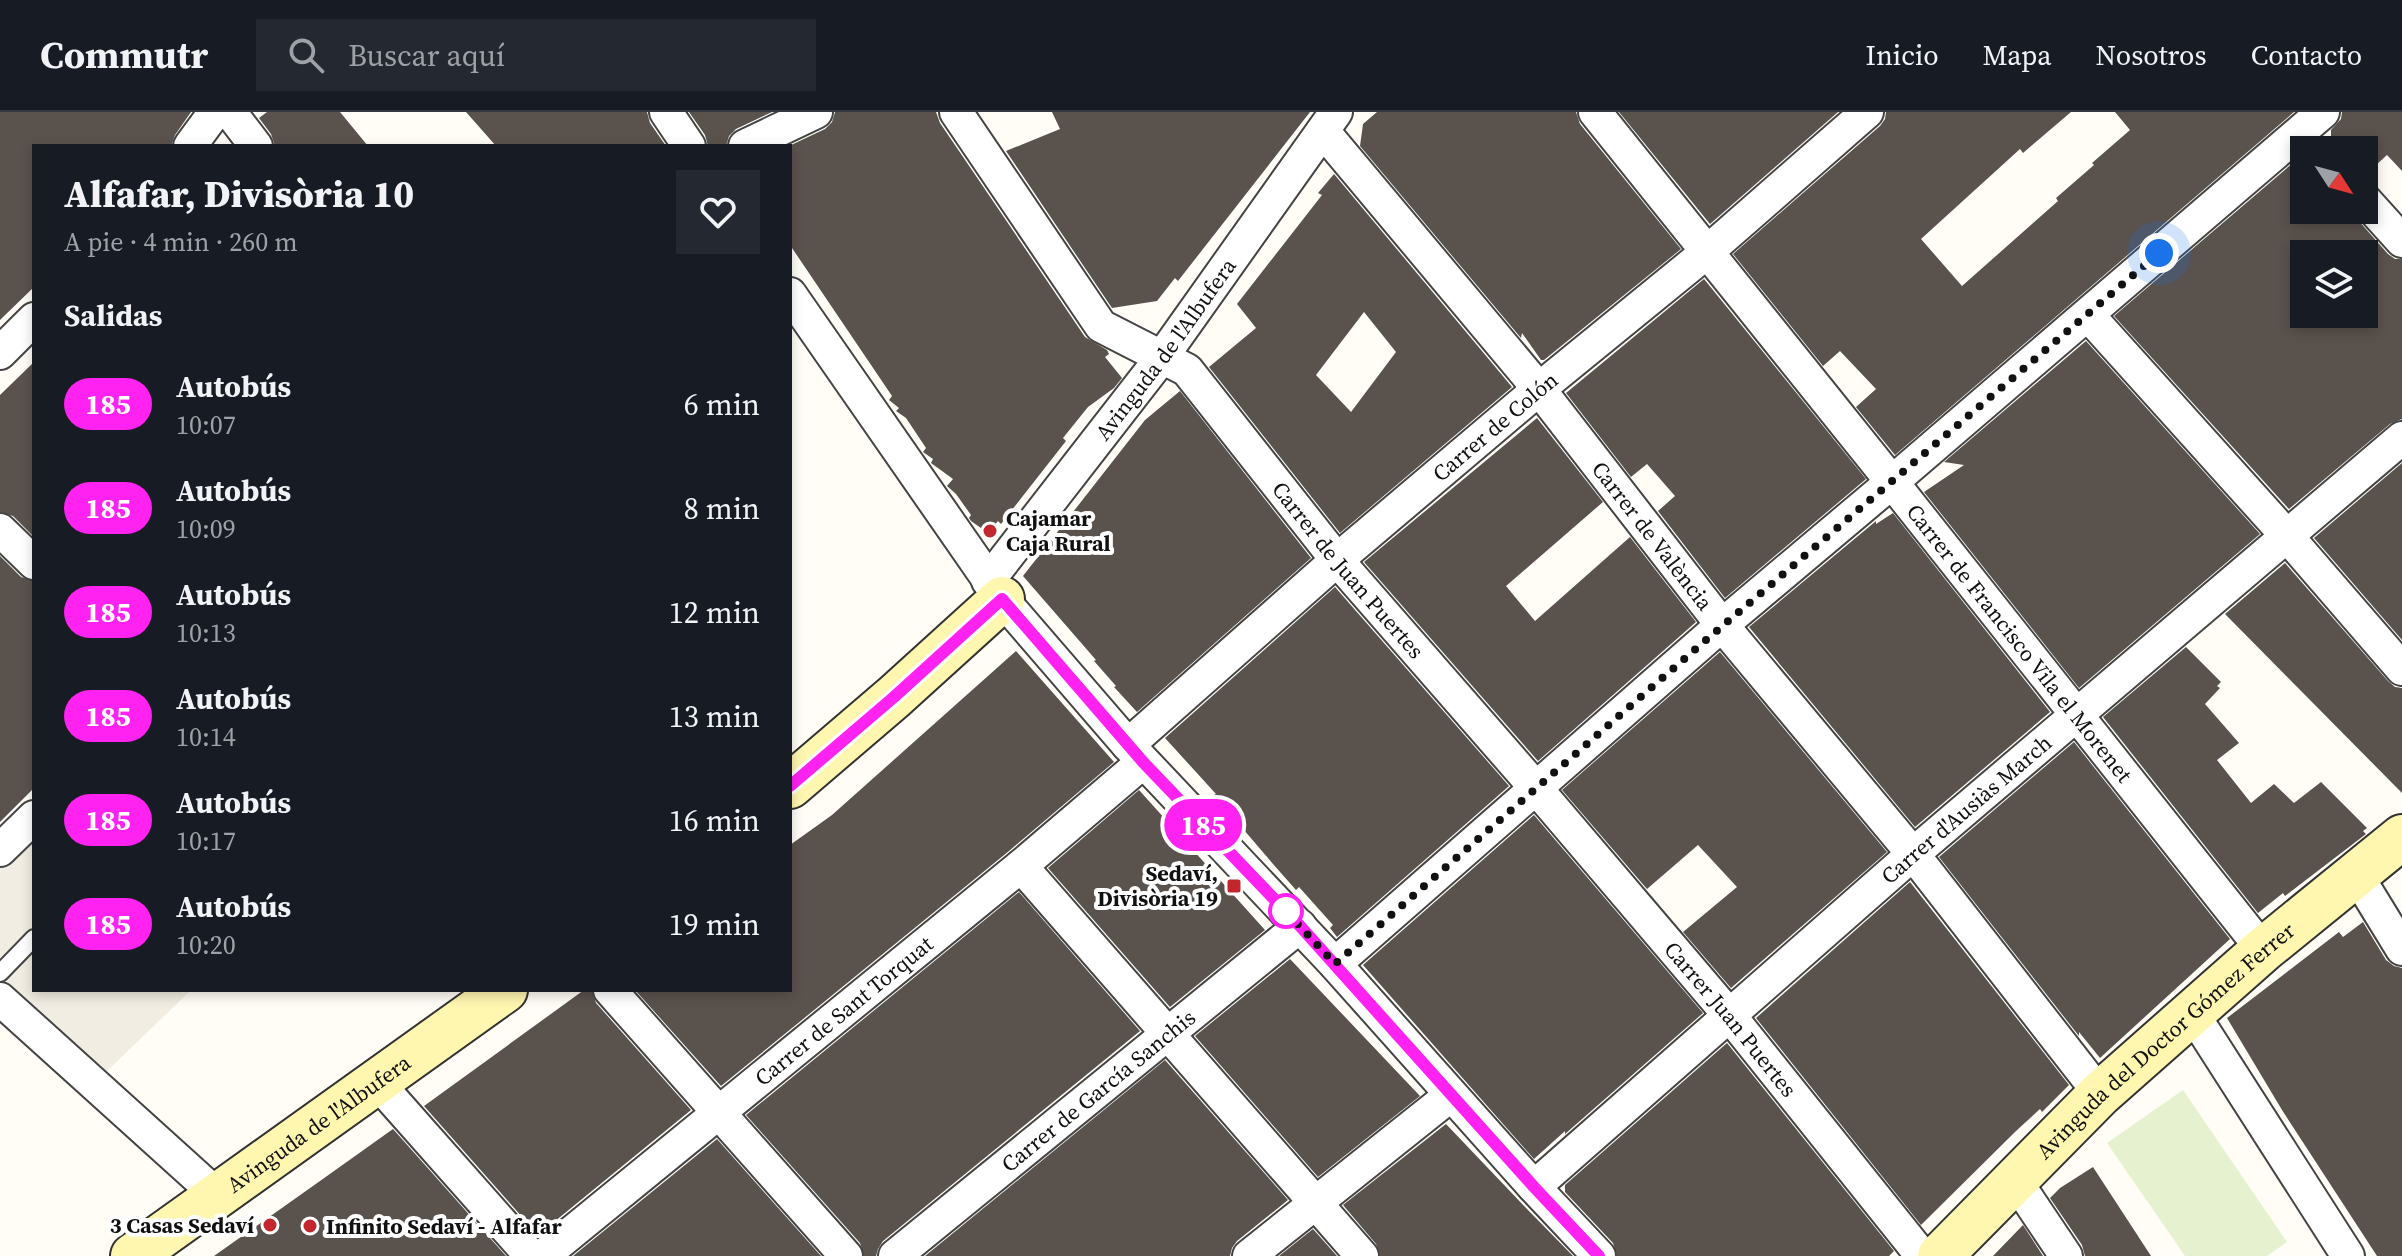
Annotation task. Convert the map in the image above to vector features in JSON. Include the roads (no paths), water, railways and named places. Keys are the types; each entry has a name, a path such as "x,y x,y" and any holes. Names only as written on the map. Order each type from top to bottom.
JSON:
{"street":[{"path":"191,144 215,112"},
{"path":"230,112 254,144"},
{"path":"666,112 688,144"},
{"path":"749,144 816,112"},
{"path":"956,112 1101,326 1162,357"},
{"name":"Carrer de Francisco Vila el Morenet","path":"1595,112 2263,950"},
{"name":"Carrer de Colón","path":"1136,754 1337,560 1707,252 1867,112"},
{"name":"Avinguda de l'Albufera","path":"792,784 882,707 995,590 1329,121"},
{"name":"Carrer de València","path":"1329,121 1722,625 1913,854 2100,1094"},
{"path":"1335,964 1722,625 2088,315 2314,131"},
{"path":"2378,214 2402,241"},
{"path":"792,297 995,590 1136,754 1300,926 1599,1256"},
{"path":"2088,315 2402,669"},
{"path":"0,353 32,321"},
{"name":"Carrer de Juan Puertes","path":"1162,357 1187,370 1337,560 1535,787"},
{"name":"Carrer d'Ausiàs March","path":"1534,1187 2075,714 2402,438"},
{"path":"0,530 32,561"},
{"name":"Carrer de Sant Torquat","path":"543,1256 1021,866 1136,754"},
{"name":"Carrer Juan Puertes","path":"1535,787 1730,1016 1922,1256"},
{"path":"0,850 32,819"},
{"name":"Avinguda del Doctor Gómez Ferrer","path":"1940,1256 2100,1094 2191,1011 2402,837"},
{"path":"1021,866 1362,1256"},
{"path":"2356,874 2402,949"},
{"name":"Carrer de García Sanchis","path":"895,1256 1300,926"},
{"path":"612,992 846,1256"},
{"name":"Avinguda de l'Albufera","path":"133,1256 376,1081 481,996"},
{"path":"0,999 217,1195"},
{"path":"2191,1011 2348,1256"},
{"path":"376,1081 531,1256"},
{"path":"1249,1256 1451,1095"},
{"path":"2015,1180 2066,1256"}],"lane":[{"path":"0,973 32,940"}],"place":[{"name":"Cajamar Caja Rural","path":"990,531"},
{"name":"Sedaví, Divisòria 19","path":"1234,886"},
{"name":"3 Casas Sedaví","path":"270,1225"},
{"name":"Infinito Sedaví - Alfafar","path":"310,1226"}]}
